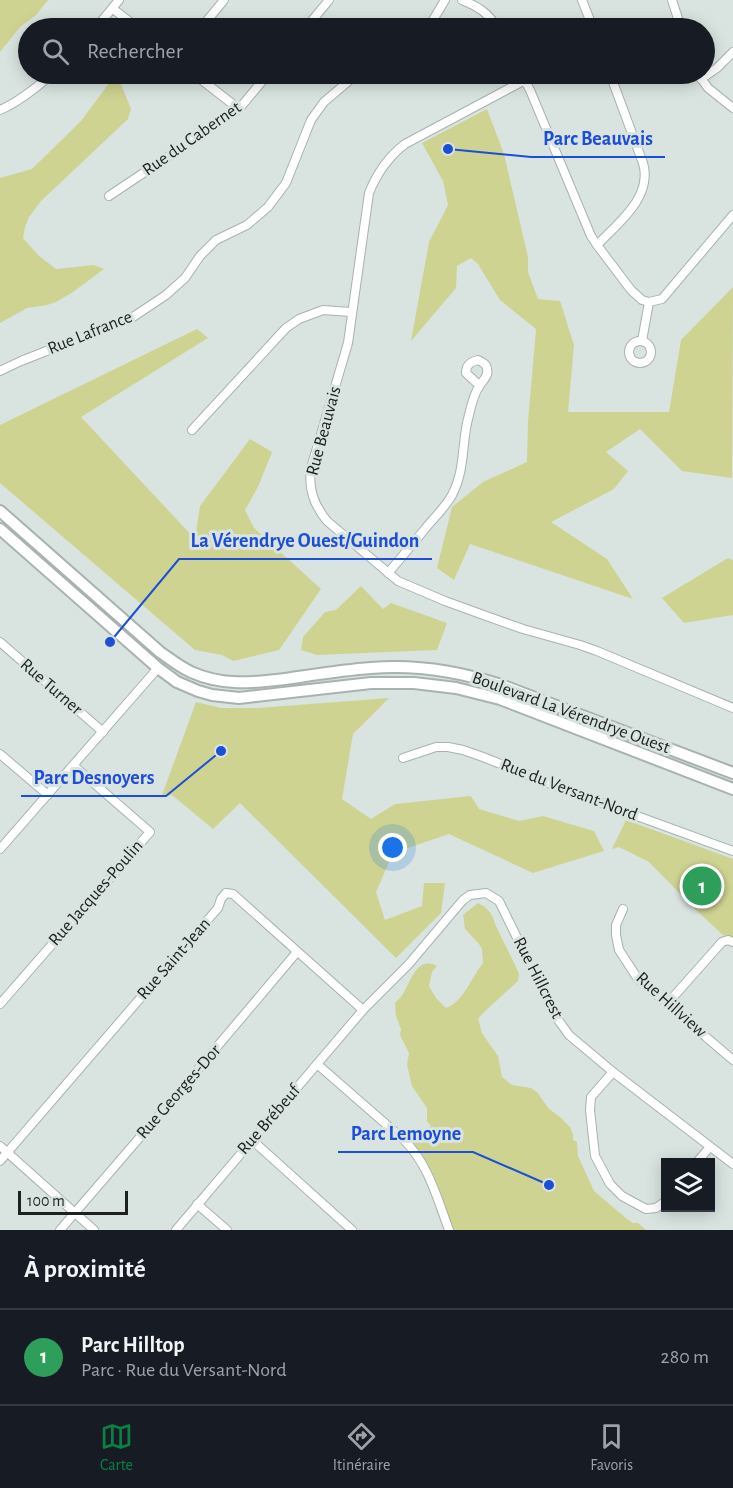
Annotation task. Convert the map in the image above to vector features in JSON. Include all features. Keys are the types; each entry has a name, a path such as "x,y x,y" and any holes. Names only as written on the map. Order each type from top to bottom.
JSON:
{"main road":[{"name":"Boulevard La Vérendrye Ouest","path":"0,511 160,652 177,665 207,678 246,683 370,668 411,667 448,671 474,676 509,688 733,773"},
{"name":"Boulevard La Vérendrye Ouest","path":"0,529 158,668 177,682 195,690 212,695 239,698 371,683 414,683 456,688 500,699 733,789"}],"street":[{"path":"105,18 119,0"},
{"path":"209,18 224,0"},
{"path":"314,18 329,0"},
{"path":"434,18 445,0"},
{"path":"462,0 475,5 491,18"},
{"path":"582,0 588,18"},
{"path":"672,0 678,18"},
{"path":"113,9 125,18"},
{"path":"715,69 733,52"},
{"path":"0,111 40,84"},
{"path":"207,84 239,109"},
{"name":"Rue du Cabernet","path":"109,196 239,109 260,84"},
{"name":"Rue Lafrance","path":"0,370 133,317 166,295 185,278 200,256 216,240 247,225 268,207 286,183 311,120 324,102 345,84"},
{"name":"Rue Beauvais","path":"511,84 405,144 389,158 376,177 369,193 348,343 311,468 311,491 319,511 327,521 388,573 404,583 445,601 523,629 597,651 733,708"},
{"path":"526,84 591,236 631,290 642,300 649,302 662,299 733,214"},
{"path":"597,245 640,196 644,189 646,171 614,84"},
{"path":"705,84 733,108"},
{"path":"642,341 649,302"},
{"path":"192,430 286,328 299,319 323,310 351,312"},
{"path":"388,573 452,496 463,460 466,425 479,385"},
{"name":"Rue Turner","path":"0,642 103,732"},
{"path":"0,849 158,668"},
{"name":"Rue du Versant-Nord","path":"403,758 436,747 463,750 733,851"},
{"path":"0,754 48,795"},
{"name":"Rue Jacques-Poulin","path":"0,1004 150,832 74,766"},
{"name":"Rue Saint-Jean","path":"0,1161 218,908 226,893 233,894 363,1010"},
{"name":"Rue Hillcrest","path":"363,1010 408,965 463,900 470,895 486,893 499,901 556,1017 569,1035 613,1072 733,1164"},
{"name":"Rue Hillview","path":"623,909 616,925 619,950 638,978 733,1060"},
{"path":"667,1004 722,942 728,940 733,942"},
{"name":"Rue Georges-Dor","path":"60,1230 297,952"},
{"name":"Rue Brébeuf","path":"176,1230 363,1010"},
{"path":"317,1064 415,1151 425,1167 449,1230"},
{"path":"613,1072 591,1097 590,1110 595,1156 610,1184 622,1196 646,1209 656,1208 661,1204"},
{"path":"252,1140 352,1230"},
{"path":"0,1146 94,1230"},
{"path":"700,1158 710,1147"},
{"path":"198,1204 227,1230"}],"green space":[{"path":"0,0 48,0 32,18 18,18 18,30 0,52"},
{"path":"109,84 121,84 131,109 128,119 41,201 29,217 23,238 39,256 56,269 94,265 104,269 56,302 27,308 0,323 0,178 32,169 81,121"},
{"path":"487,109 504,154 528,257 528,272 538,299 560,301 574,345 568,412 669,412 681,340 733,287 732,478 682,471 640,429 606,452 628,471 614,489 551,522 607,559 633,599 470,544 454,580 437,568 452,507 483,482 527,462 536,329 500,300 478,264 471,258 457,266 456,288 411,341 429,242 448,205 443,181 422,143"},
{"path":"197,329 208,338 81,417 195,539 200,506 250,439 272,452 258,487 245,510 254,528 321,589 279,650 233,661 222,655 195,650 0,483 0,425"},
{"path":"728,558 733,560 733,615 684,623 662,598"},
{"path":"361,586 383,609 391,603 447,623 437,650 317,655 301,650 303,637 325,612 336,610"},
{"path":"389,698 353,734 342,799 371,819 395,804 471,796 479,809 519,821 543,816 594,831 604,851 533,873 449,834 393,853 376,892 385,920 422,906 424,883 445,883 441,913 396,958 240,803 213,829 172,795 161,798 196,702 221,708 258,708"},
{"path":"626,820 733,859 733,938 723,935 649,862 619,847 612,849"},
{"path":"478,903 491,914 519,974 518,981 478,1019 482,1033 498,1056 502,1077 512,1085 531,1088 537,1092 549,1109 570,1127 573,1140 577,1142 578,1156 594,1191 627,1219 638,1223 646,1230 446,1230 425,1167 410,1146 426,1128 431,1126 427,1121 427,1108 412,1086 407,1065 409,1053 400,1035 401,1029 396,1016 395,1003 416,970 425,964 437,966 432,972 429,986 436,998 446,1008 458,1000 483,963 482,949 465,929 463,915"}],"place":[{"name":"Parc Beauvais","path":"448,149"},
{"name":"La Vérendrye Ouest/Guindon","path":"110,642"},
{"name":"Parc Desnoyers","path":"221,751"},
{"name":"Parc Hilltop","path":"702,886"},
{"name":"Parc Lemoyne","path":"549,1185"}]}
